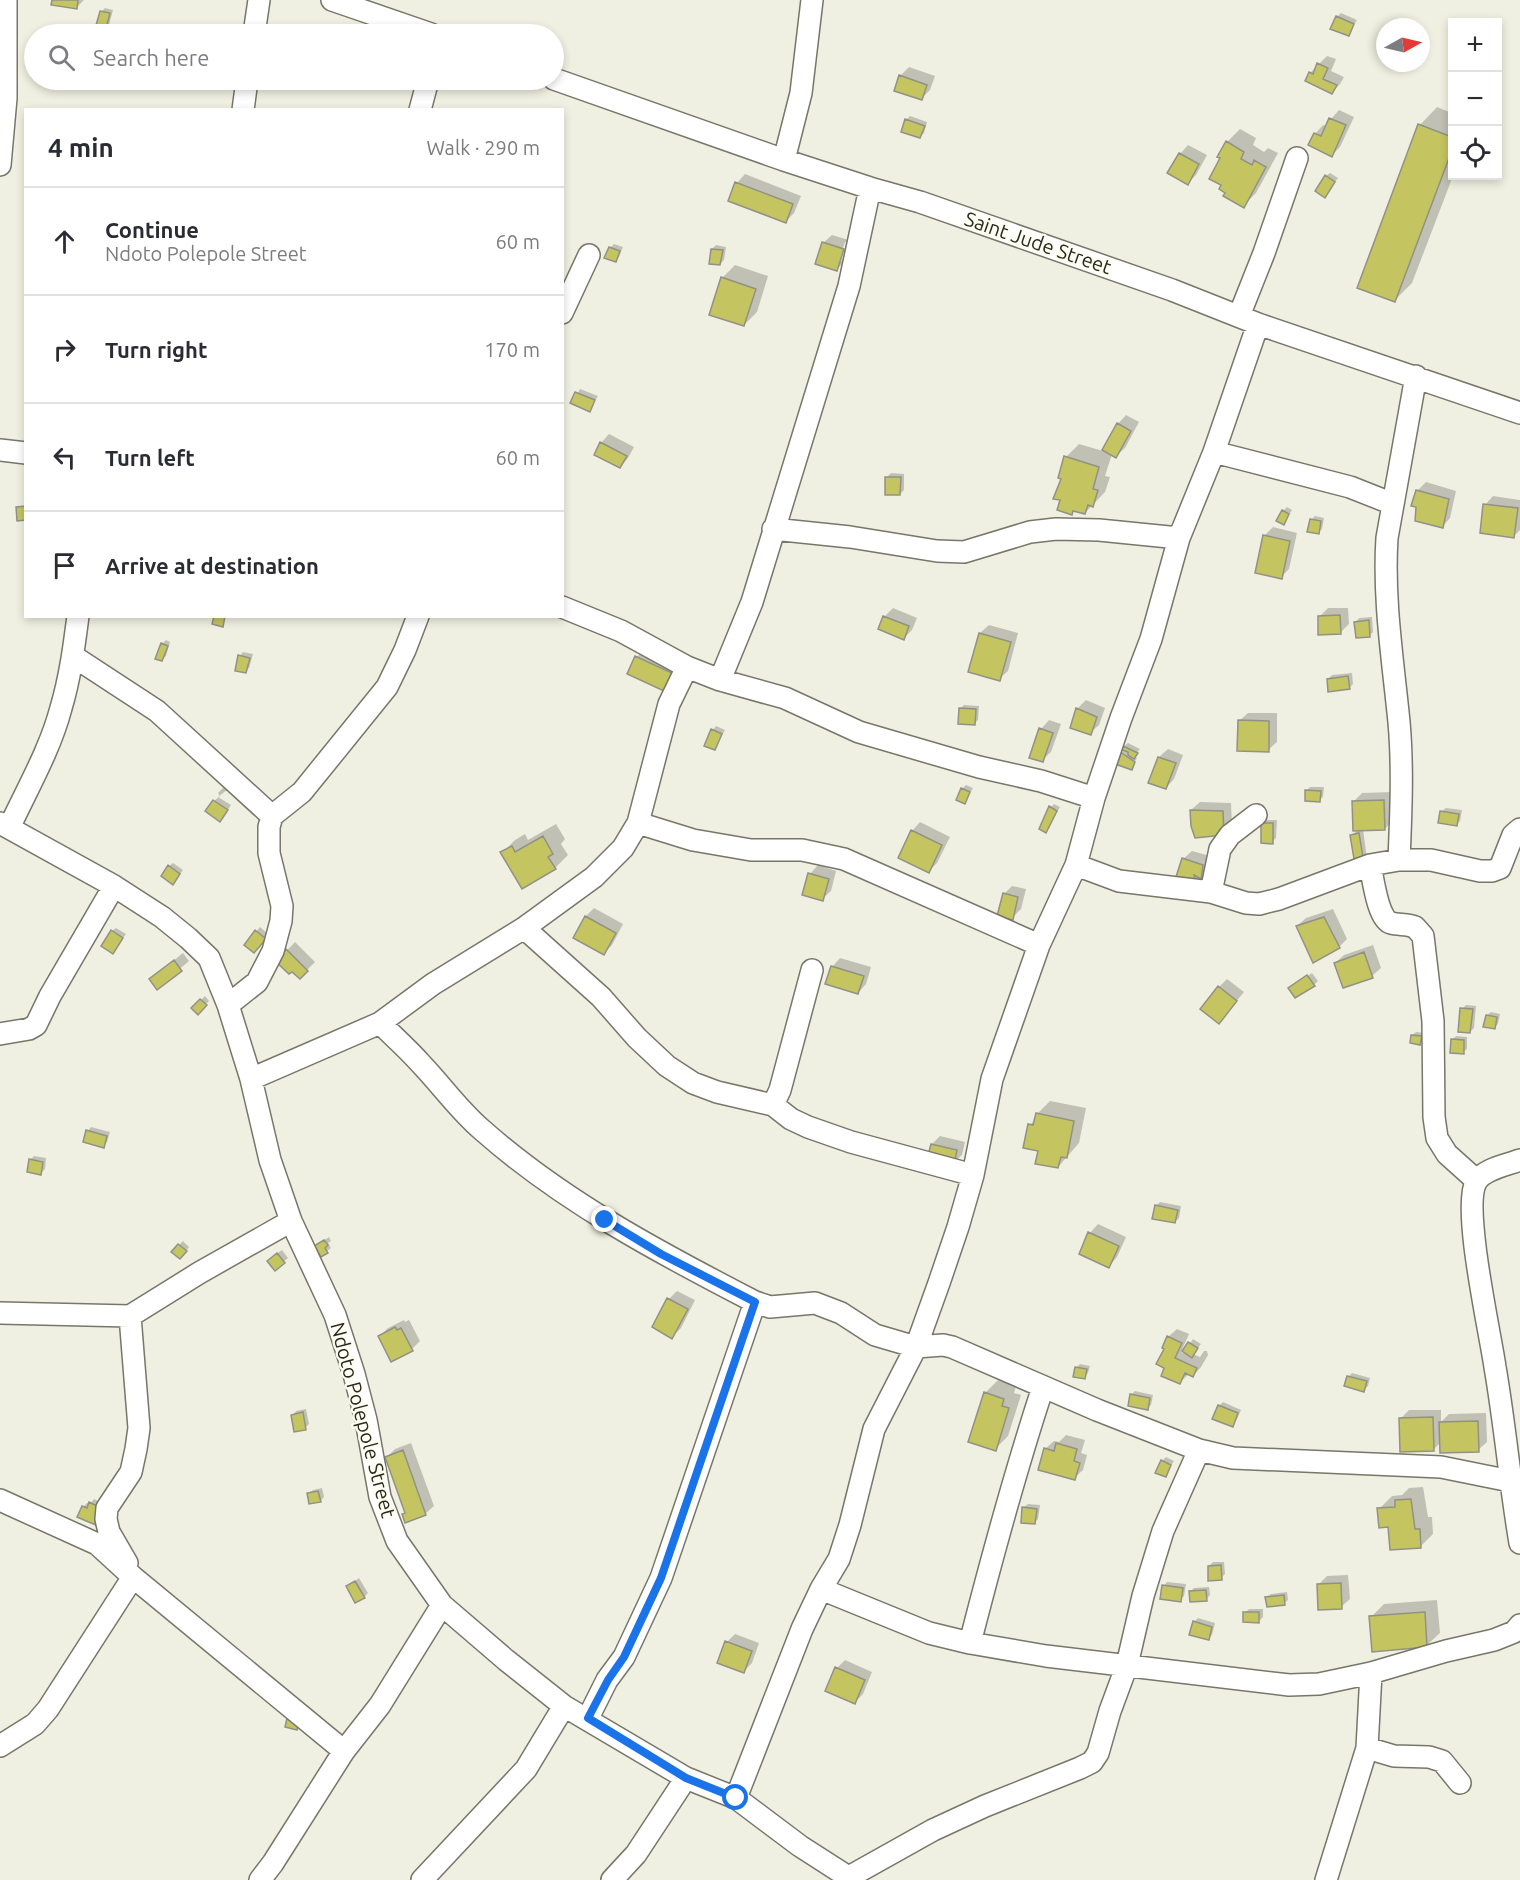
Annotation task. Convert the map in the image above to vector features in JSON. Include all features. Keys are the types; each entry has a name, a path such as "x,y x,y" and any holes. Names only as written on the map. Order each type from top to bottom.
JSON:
{"street":[{"path":"0,165 6,98 6,0"},
{"path":"255,24 259,0"},
{"path":"332,0 402,24"},
{"path":"784,160 801,93 812,0"},
{"name":"Saint Jude Street","path":"564,83 784,160 920,202 1172,290 1248,320 1520,413"},
{"path":"243,108 246,90"},
{"path":"421,108 425,90"},
{"path":"736,1798 802,1629 821,1589 839,1559 874,1429 916,1347 958,1227 973,1175 992,1079 1039,945 1076,865 1094,798 1151,639 1179,538 1214,452 1264,253 1297,158"},
{"path":"720,680 752,602 849,286 870,188"},
{"path":"564,309 589,255"},
{"path":"1400,860 1402,768 1387,611 1385,560 1416,376"},
{"path":"0,450 24,453"},
{"path":"1214,452 1350,487 1393,504"},
{"path":"773,529 955,552 964,552 1030,532 1056,530 1099,530 1179,538"},
{"path":"564,608 621,631 687,667 720,680 785,698 859,732 979,767 1041,781 1094,798"},
{"path":"4,826 41,761 61,710 73,656 78,618"},
{"path":"228,1005 257,982 273,951 281,921 282,906 269,853 269,827 272,816 302,792 387,687 417,618"},
{"path":"73,656 157,711 272,816"},
{"path":"251,1079 380,1023 433,984 525,928 594,877 623,848 638,824 669,704 687,667"},
{"path":"1211,892 1220,849 1230,835 1256,815"},
{"path":"638,824 693,840 751,850 802,850 844,859 1039,945"},
{"name":"Ndoto Polepole Street","path":"4,826 114,886 162,917 209,958 228,1005 251,1079 270,1160 291,1221 335,1316 345,1345 366,1420 380,1497 397,1541 442,1605 564,1706 588,1718 686,1778 736,1798 800,1846 851,1879"},
{"path":"1076,865 1119,881 1211,892 1246,903 1259,904 1279,900 1370,865 1400,860 1431,860 1480,871 1492,871 1500,868 1513,835 1520,829"},
{"path":"1370,865 1384,919 1390,923 1416,927 1423,936 1433,1022 1434,1116 1437,1138 1447,1154 1476,1180"},
{"path":"0,1034 29,1029 36,1025 50,996 114,886"},
{"path":"525,928 601,997 637,1038 667,1066 693,1083 717,1092 773,1105 791,1119 851,1142 973,1175"},
{"path":"773,1105 780,1090 812,970"},
{"path":"380,1023 423,1065 458,1108 518,1160 605,1220 661,1254 755,1302 770,1307 815,1303 831,1308 875,1335 916,1347 943,1345 952,1347 1043,1387 1199,1450 1233,1458 1441,1467 1515,1483"},
{"path":"1520,1160 1490,1171 1476,1180 1472,1193 1475,1246 1515,1483 1520,1543"},
{"path":"0,1312 130,1316 199,1273 291,1221"},
{"path":"588,1718 608,1680 624,1657 661,1578 755,1302"},
{"path":"130,1316 139,1428 131,1472 107,1508 106,1519 109,1532 138,1582"},
{"path":"970,1643 995,1545 1043,1387"},
{"path":"851,1879 933,1830 1092,1762 1098,1753 1127,1665 1143,1596 1163,1531 1199,1450"},
{"path":"0,1500 97,1544 138,1582 344,1751"},
{"path":"0,1746 35,1724 48,1709 138,1582"},
{"path":"821,1589 929,1633 970,1643 1046,1656 1289,1685 1318,1684 1371,1673 1446,1651 1494,1640 1514,1632 1520,1625"},
{"path":"260,1880 344,1751 380,1705 442,1605"},
{"path":"1326,1880 1367,1748 1371,1673"},
{"path":"422,1880 526,1768 564,1706"},
{"path":"1367,1748 1394,1756 1430,1757 1442,1761 1460,1783"},
{"path":"612,1880 636,1854 686,1778"}],"building":[{"path":"52,0 78,0 77,9 51,5"},
{"path":"100,11 110,13 107,24 96,24"},
{"path":"1336,16 1354,24 1349,36 1330,29"},
{"path":"1317,63 1328,68 1323,79 1337,85 1332,94 1305,81 1309,72 1313,74"},
{"path":"899,75 927,85 922,100 894,91"},
{"path":"1329,118 1346,125 1332,157 1308,145 1314,133 1321,136"},
{"path":"905,119 925,126 920,138 901,132"},
{"path":"1418,124 1448,135 1448,161 1395,302 1357,288"},
{"path":"1226,141 1244,152 1241,159 1252,165 1254,160 1266,167 1244,208 1223,196 1225,193 1219,189 1221,185 1209,179"},
{"path":"1179,153 1199,164 1188,185 1167,173"},
{"path":"1325,175 1335,182 1325,198 1315,191"},
{"path":"735,182 793,204 786,223 728,201"},
{"path":"822,242 844,249 837,271 815,264"},
{"path":"609,247 620,251 616,262 604,258"},
{"path":"711,249 723,250 720,265 709,264"},
{"path":"721,277 756,289 744,326 709,315"},
{"path":"575,392 595,400 590,412 570,403"},
{"path":"1117,423 1131,431 1116,458 1102,450"},
{"path":"600,442 627,456 620,468 594,455"},
{"path":"1064,456 1099,467 1093,489 1098,490 1093,507 1088,505 1085,514 1073,511 1072,515 1057,510 1060,500 1053,499 1061,479 1058,478"},
{"path":"885,477 901,477 900,495 885,495"},
{"path":"1416,490 1449,499 1443,528 1415,521 1416,507 1411,506"},
{"path":"1483,504 1518,508 1514,538 1480,533"},
{"path":"24,506 24,520 17,521 16,507"},
{"path":"1282,510 1289,514 1284,525 1276,521"},
{"path":"1310,519 1321,521 1319,534 1307,532"},
{"path":"1263,535 1290,541 1282,579 1255,573"},
{"path":"1340,615 1341,634 1318,635 1318,616"},
{"path":"883,616 909,626 904,640 878,629"},
{"path":"214,618 225,618 223,627 212,624"},
{"path":"1369,620 1370,637 1356,638 1354,622"},
{"path":"979,633 1011,642 1000,681 968,672"},
{"path":"161,643 168,646 162,661 155,659"},
{"path":"238,655 250,658 246,673 235,671"},
{"path":"635,656 672,673 664,691 627,674"},
{"path":"1348,676 1350,689 1328,692 1327,679"},
{"path":"959,708 976,709 975,725 958,724"},
{"path":"1076,708 1097,717 1091,735 1070,728"},
{"path":"1238,720 1269,721 1269,752 1237,751"},
{"path":"1039,728 1053,733 1043,762 1029,758"},
{"path":"711,729 722,734 715,750 704,746"},
{"path":"1123,746 1138,753 1134,759 1128,755 1128,752 1120,749"},
{"path":"1120,752 1135,762 1132,770 1115,764"},
{"path":"1158,757 1176,763 1166,789 1148,783"},
{"path":"961,788 970,792 965,804 956,800"},
{"path":"1305,790 1321,791 1320,802 1305,801"},
{"path":"213,800 228,810 220,822 205,811"},
{"path":"1384,800 1385,830 1353,831 1352,801"},
{"path":"1049,806 1057,811 1046,833 1039,829"},
{"path":"1190,810 1223,811 1224,835 1195,838 1191,826"},
{"path":"1440,811 1459,814 1457,826 1438,823"},
{"path":"1261,823 1273,823 1273,844 1261,843"},
{"path":"911,830 942,845 929,873 898,858"},
{"path":"1359,833 1364,864 1355,865 1350,835"},
{"path":"543,836 553,854 548,857 556,869 522,889 500,852 512,846 515,852"},
{"path":"1182,858 1203,865 1201,879 1194,875 1196,884 1190,885 1176,877"},
{"path":"168,865 180,874 173,885 161,876"},
{"path":"808,873 829,879 823,901 802,895"},
{"path":"1003,893 1018,897 1013,920 997,916"},
{"path":"585,916 616,933 604,955 573,938"},
{"path":"1324,917 1340,948 1313,963 1296,926"},
{"path":"111,930 123,938 113,954 101,946"},
{"path":"255,930 266,939 254,953 244,945"},
{"path":"286,949 308,971 300,979 292,972 289,974 275,961"},
{"path":"1364,952 1373,978 1343,988 1334,963"},
{"path":"174,960 182,971 157,990 149,979"},
{"path":"831,966 864,976 858,994 825,984"},
{"path":"1307,975 1315,986 1295,998 1288,988"},
{"path":"1218,986 1237,1001 1219,1024 1200,1009"},
{"path":"200,999 207,1005 198,1015 191,1008"},
{"path":"1460,1008 1473,1009 1470,1033 1458,1032"},
{"path":"1486,1015 1497,1017 1495,1029 1483,1027"},
{"path":"1411,1035 1422,1036 1420,1045 1410,1043"},
{"path":"1451,1039 1464,1040 1464,1054 1450,1053"},
{"path":"1036,1113 1074,1121 1067,1158 1061,1157 1058,1168 1035,1164 1038,1151 1023,1148 1028,1124 1033,1125"},
{"path":"86,1130 107,1136 104,1148 83,1142"},
{"path":"931,1144 957,1150 954,1165 927,1159"},
{"path":"29,1159 43,1162 41,1175 27,1172"},
{"path":"1155,1205 1178,1210 1175,1223 1152,1219"},
{"path":"1088,1232 1119,1246 1109,1268 1079,1254"},
{"path":"324,1240 328,1245 325,1248 328,1253 321,1257 314,1246"},
{"path":"178,1244 187,1251 180,1259 171,1252"},
{"path":"277,1253 285,1263 275,1271 267,1261"},
{"path":"667,1298 688,1309 672,1339 652,1327"},
{"path":"395,1327 397,1330 401,1328 413,1351 391,1362 378,1336"},
{"path":"1167,1336 1182,1343 1175,1358 1197,1368 1193,1377 1185,1373 1180,1384 1161,1376 1164,1368 1156,1364 1164,1349 1162,1348"},
{"path":"1188,1342 1198,1348 1192,1358 1182,1351"},
{"path":"1075,1367 1087,1369 1085,1379 1073,1377"},
{"path":"1347,1376 1367,1381 1364,1392 1344,1386"},
{"path":"984,1392 1004,1399 1002,1406 1009,1408 996,1451 968,1442"},
{"path":"1130,1394 1150,1398 1148,1410 1128,1406"},
{"path":"1218,1405 1238,1413 1233,1427 1212,1419"},
{"path":"303,1412 306,1430 294,1432 291,1415"},
{"path":"1433,1417 1434,1451 1400,1452 1399,1418"},
{"path":"1478,1421 1479,1452 1440,1453 1439,1422"},
{"path":"1056,1443 1077,1449 1074,1461 1080,1463 1075,1480 1038,1470 1044,1448 1054,1451"},
{"path":"403,1450 426,1515 405,1523 402,1514 405,1513 385,1457"},
{"path":"1161,1460 1171,1465 1166,1477 1155,1473"},
{"path":"318,1491 321,1502 309,1504 307,1493"},
{"path":"1411,1499 1415,1529 1420,1529 1421,1548 1390,1550 1388,1527 1379,1528 1377,1508 1395,1507 1395,1500"},
{"path":"89,1502 101,1508 98,1526 77,1517 82,1506 87,1508"},
{"path":"1022,1507 1037,1509 1035,1524 1021,1523"},
{"path":"1221,1565 1222,1580 1208,1581 1208,1566"},
{"path":"355,1581 365,1598 355,1603 346,1586"},
{"path":"1341,1583 1342,1609 1318,1610 1317,1584"},
{"path":"1162,1585 1183,1588 1181,1602 1160,1599"},
{"path":"1206,1590 1207,1601 1190,1602 1189,1591"},
{"path":"1284,1595 1285,1605 1267,1607 1265,1597"},
{"path":"1243,1612 1259,1612 1259,1623 1243,1622"},
{"path":"1425,1612 1427,1647 1372,1652 1369,1616"},
{"path":"1193,1621 1212,1627 1209,1640 1189,1635"},
{"path":"725,1641 752,1651 744,1673 717,1663"},
{"path":"835,1667 865,1680 855,1704 825,1691"},
{"path":"287,1718 299,1722 297,1730 285,1727"}],"route":[{"path":"605,1220 661,1254 755,1302 661,1578 624,1657 608,1680 588,1718 686,1778 736,1798"}]}
